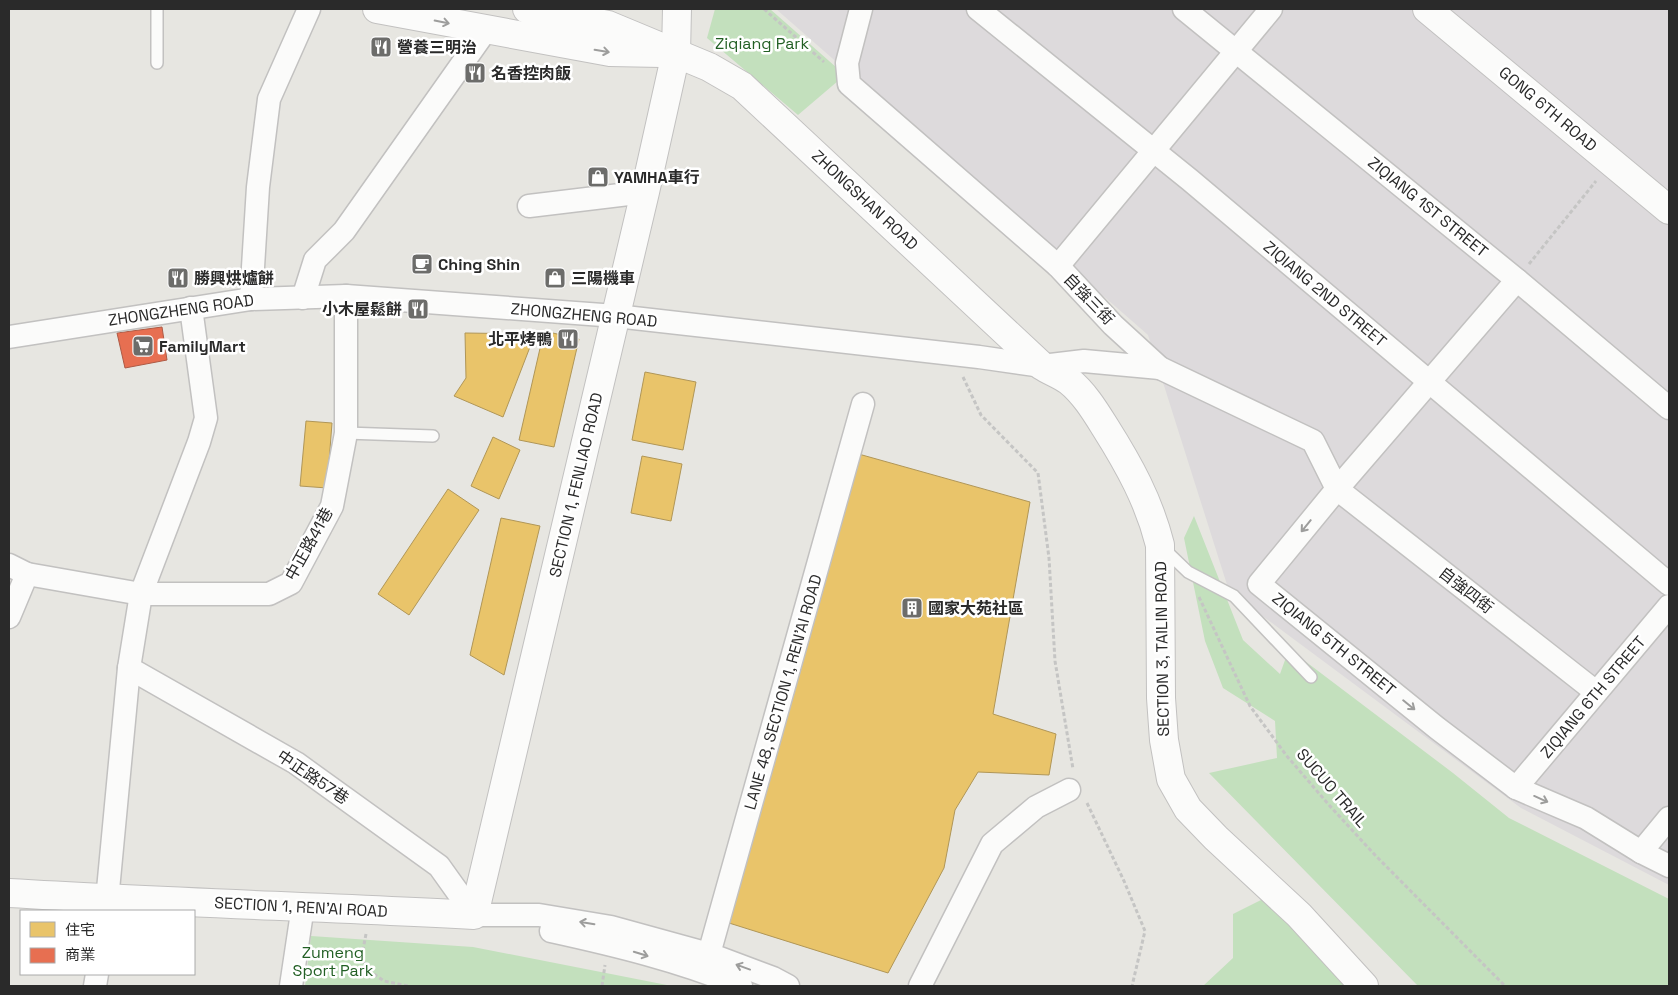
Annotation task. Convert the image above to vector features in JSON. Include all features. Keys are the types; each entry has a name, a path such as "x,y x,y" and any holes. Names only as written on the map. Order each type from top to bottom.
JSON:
{"main road":[{"name":"ZHONGSHAN ROAD","path":"378,9 610,52 676,54"},
{"name":"ZHONGSHAN ROAD","path":"527,9 608,25 709,67 742,86 1042,366"},
{"name":"SECTION 1, FENLIAO ROAD","path":"474,915 676,54 677,9"},
{"name":"SECTION 1, FENLIAO ROAD","path":"676,54 697,9"},
{"name":"GONG 6TH ROAD","path":"1427,9 1669,210"},
{"name":"SECTION 3, TAILIN ROAD","path":"1042,366 1069,381 1092,406 1141,488 1154,523 1160,545 1162,706 1164,740 1171,779 1188,809 1216,838 1299,915 1364,986"},
{"name":"SECTION 1, REN'AI ROAD","path":"9,892 107,905 303,906 474,915"}],"street":[{"path":"251,299 258,186 269,99 309,9"},
{"path":"849,84 847,63 860,9"},
{"name":"ZIQIANG 2ND STREET","path":"978,9 1153,150 1669,584"},
{"name":"ZIQIANG 1ST STREET","path":"1184,9 1517,280 1669,408"},
{"path":"1058,266 1271,9"},
{"path":"303,298 315,260 344,231 486,30"},
{"name":"自強三街","path":"849,84 1058,266 1113,325 1160,368 1313,441 1337,489"},
{"path":"529,206 645,192"},
{"name":"ZIQIANG 5TH STREET","path":"1517,280 1337,489 1259,584 1437,728 1516,788 1586,818 1641,852 1669,866"},
{"name":"ZHONGZHENG ROAD","path":"9,337 251,299 346,296 616,316 1042,366 1084,361 1160,368"},
{"name":"中正路41巷","path":"18,569 141,594 269,594 291,584 332,506 346,433 346,296"},
{"path":"107,905 129,668 141,594 199,442 206,418 191,308"},
{"name":"LANE 48, SECTION 1, REN'AI ROAD","path":"709,954 863,404"},
{"name":"自強四街","path":"1337,489 1596,692"},
{"path":"9,617 18,569"},
{"name":"ZIQIANG 6TH STREET","path":"1516,788 1669,606"},
{"name":"中正路57巷","path":"129,668 296,763 424,854 440,866 474,915"},
{"path":"920,986 992,844 1036,806 1076,792"},
{"path":"1641,852 1669,818"},
{"path":"291,986 303,906"},
{"name":"SECTION 1, REN'AI ROAD","path":"474,915 539,915 602,925 709,954 773,978 788,986"},
{"name":"SECTION 1, REN'AI ROAD","path":"474,915 608,944 720,982 742,986"},
{"path":"709,954 720,982"}],"lane":[{"path":"157,9 157,63"},
{"path":"346,433 434,436"},
{"path":"1160,545 1188,572 1234,596 1311,677"}],"path":[{"path":"764,9 849,84"},
{"path":"1517,280 1611,162"},
{"path":"952,354 981,416 1038,473 1049,558 1055,661 1076,792 1124,881 1145,931 1132,986"},
{"name":"SUCUO TRAIL","path":"1188,572 1250,706 1286,755 1375,855 1505,986"},
{"path":"370,909 362,955 365,968 384,981 408,986"}],"shaded area":[{"path":"776,9 1669,9 1669,885 1521,808 1229,591 1148,335"}],"green space":[{"name":"Ziqiang Park","path":"715,9 770,9 845,75 798,115 707,38"},
{"path":"1194,516 1243,640 1280,674 1289,649 1453,773 1509,818 1669,899 1669,986 1418,986 1209,773 1277,758 1275,721 1223,688 1205,641 1184,538"},
{"path":"1267,897 1348,986 1203,986 1233,958 1233,914"},
{"name":"Zumeng Sport Park","path":"311,936 473,947 672,986 305,986"}],"building: 住宅":[{"path":"544,331 579,339 554,447 519,440"},
{"path":"465,333 535,334 503,417 454,396 466,378"},
{"path":"645,372 696,382 683,450 632,440"},
{"path":"306,421 332,423 327,488 300,486"},
{"path":"493,437 520,450 499,499 471,486"},
{"name":"國家大苑社區","path":"855,453 1030,502 993,714 1056,734 1049,775 978,772 955,810 944,868 888,973 729,923"},
{"path":"642,456 682,464 671,521 631,513"},
{"path":"448,489 479,510 409,615 378,594"},
{"path":"501,518 540,526 504,675 470,655"}],"building: 商業":[{"name":"FamilyMart","path":"162,327 167,360 125,368 117,333"}],"place":[{"name":"營養三明治","path":"381,47"},
{"name":"名香控肉飯","path":"475,73"},
{"name":"YAMHA車行","path":"598,177"},
{"name":"Ching Shin","path":"422,264"},
{"name":"勝興烘爐餅","path":"178,278"},
{"name":"三陽機車","path":"555,278"},
{"name":"小木屋鬆餅","path":"418,309"},
{"name":"北平烤鴨","path":"568,339"},
{"name":"FamilyMart","path":"143,346"},
{"name":"國家大苑社區","path":"912,608"}]}
